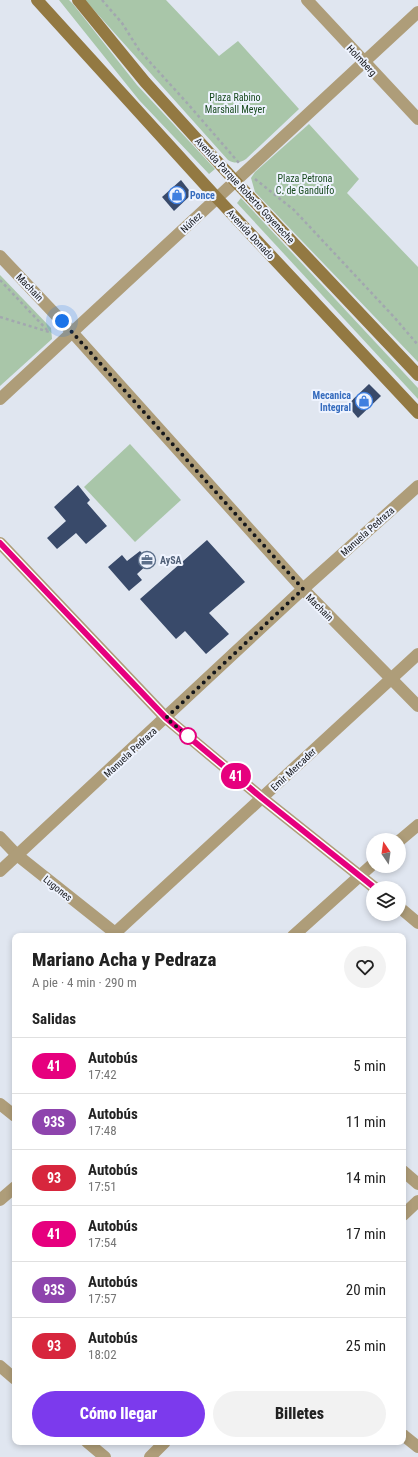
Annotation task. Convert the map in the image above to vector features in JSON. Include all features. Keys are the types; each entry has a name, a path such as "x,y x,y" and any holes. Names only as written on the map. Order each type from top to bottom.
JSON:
{"main road":[{"name":"Avenida Donado","path":"38,0 217,198 418,413"},
{"name":"Avenida Parque Roberto Goyeneche","path":"78,0 146,82 235,181 418,375"}],"street":[{"name":"Holmberg","path":"307,0 418,119"},
{"name":"Núñez","path":"0,399 418,12"},
{"name":"Machain","path":"0,256 72,332 303,589 418,706"},
{"name":"Manuela Pedraza","path":"0,871 18,856 303,589 418,486"},
{"path":"0,543 166,718 262,798 367,881"},
{"name":"Emir Mercader","path":"118,933 418,654"},
{"path":"406,835 418,825"},
{"name":"Lugones","path":"0,837 18,856 116,933"},
{"path":"296,933 366,870"},
{"path":"406,913 418,923"},
{"path":"0,1104 12,1114"},
{"path":"406,1174 418,1184"},
{"path":"0,1200 12,1190"},
{"path":"406,1212 418,1201"},
{"path":"0,1366 12,1376"},
{"path":"406,1437 418,1447"},
{"path":"90,1445 104,1457"},
{"path":"150,1457 162,1445"}],"path":[{"path":"102,0 122,23 139,50 246,171 294,210 394,317 418,345"},
{"path":"0,280 49,332 0,317"}],"green space":[{"path":"59,0 69,0 73,4 137,85 215,169 209,174 139,100"},
{"name":"Plaza Rabino Marshall Meyer","path":"85,0 166,0 219,56 238,41 299,109 246,159 237,162 228,160"},
{"name":"Plaza Petrona C. de Gandulfo","path":"309,124 359,179 347,193 418,267 418,362 255,192 251,178 255,172"},
{"path":"241,198 418,388 418,399 237,203"},
{"path":"0,275 51,328 52,339 0,386"},
{"path":"130,444 181,500 135,542 84,487"}],"building":[{"name":"Ponce","path":"181,180 192,194 174,211 162,197"},
{"name":"Mecanica Integral","path":"369,384 381,396 358,418 347,405"},
{"path":"78,485 90,500 87,503 107,526 86,544 76,533 57,549 47,538 66,521 54,507"},
{"path":"207,540 245,582 209,613 229,634 206,654 185,631 176,639 140,599"},
{"path":"140,551 150,562 137,574 142,580 129,591 108,567 122,555 127,561"}],"bus line":[{"name":"41","path":"0,543 166,718 262,798 366,881"}],"place":[{"name":"Ponce","path":"177,195"},
{"name":"Mecanica Integral","path":"364,401"},
{"name":"AySA","path":"147,560"}],"route":[{"path":"62,321 303,589 166,718 188,736"}]}
